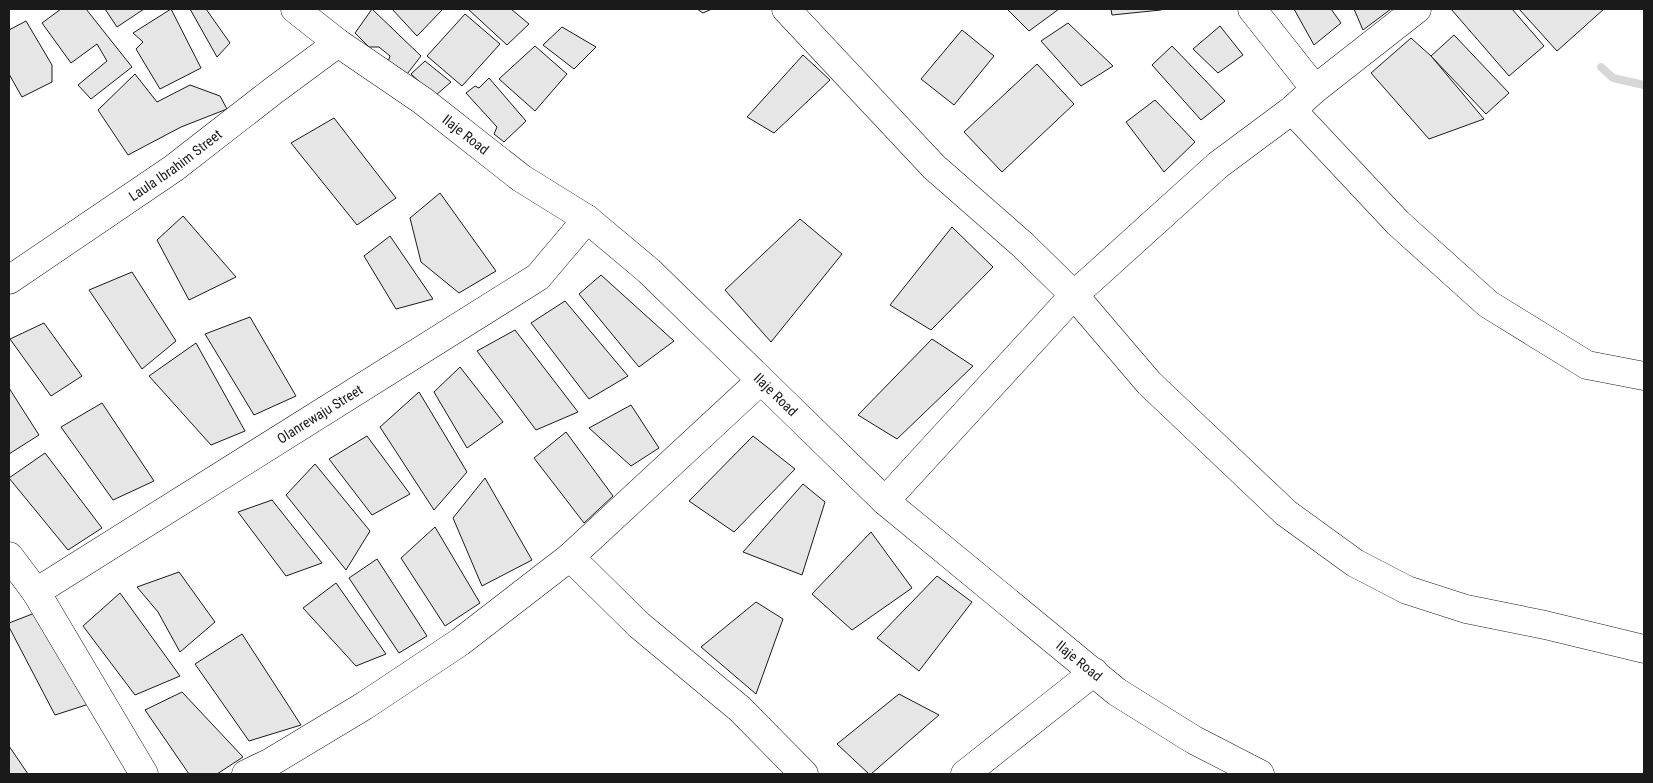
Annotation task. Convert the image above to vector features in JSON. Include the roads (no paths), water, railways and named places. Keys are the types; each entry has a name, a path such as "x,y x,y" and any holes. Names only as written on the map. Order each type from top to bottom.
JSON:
{"street":[{"name":"Ilaje Road","path":"295,9 323,17 338,43 423,101 521,178 587,219 649,271 885,501 1117,692 1186,735 1260,774"},
{"path":"786,9 934,167 1023,245 1074,295 1149,383 1286,513 1355,563 1407,590 1466,609 1545,625 1644,649"},
{"path":"1252,9 1315,89"},
{"path":"885,501 1074,295 1218,165 1292,110 1315,89 1417,9"},
{"name":"Laula Ibrahim Street","path":"9,280 174,168 338,43"},
{"path":"1292,110 1398,223 1488,304 1587,365 1644,376"},
{"name":"Olanrewaju Street","path":"19,576 538,277 587,219"},
{"path":"246,774 274,768 460,642 570,557 760,381"},
{"path":"570,557 639,625 740,709 804,774"},
{"path":"19,576 144,774"},
{"path":"965,774 1094,672"}],"waterway":[{"path":"1601,67 1613,78 1644,85"}]}
